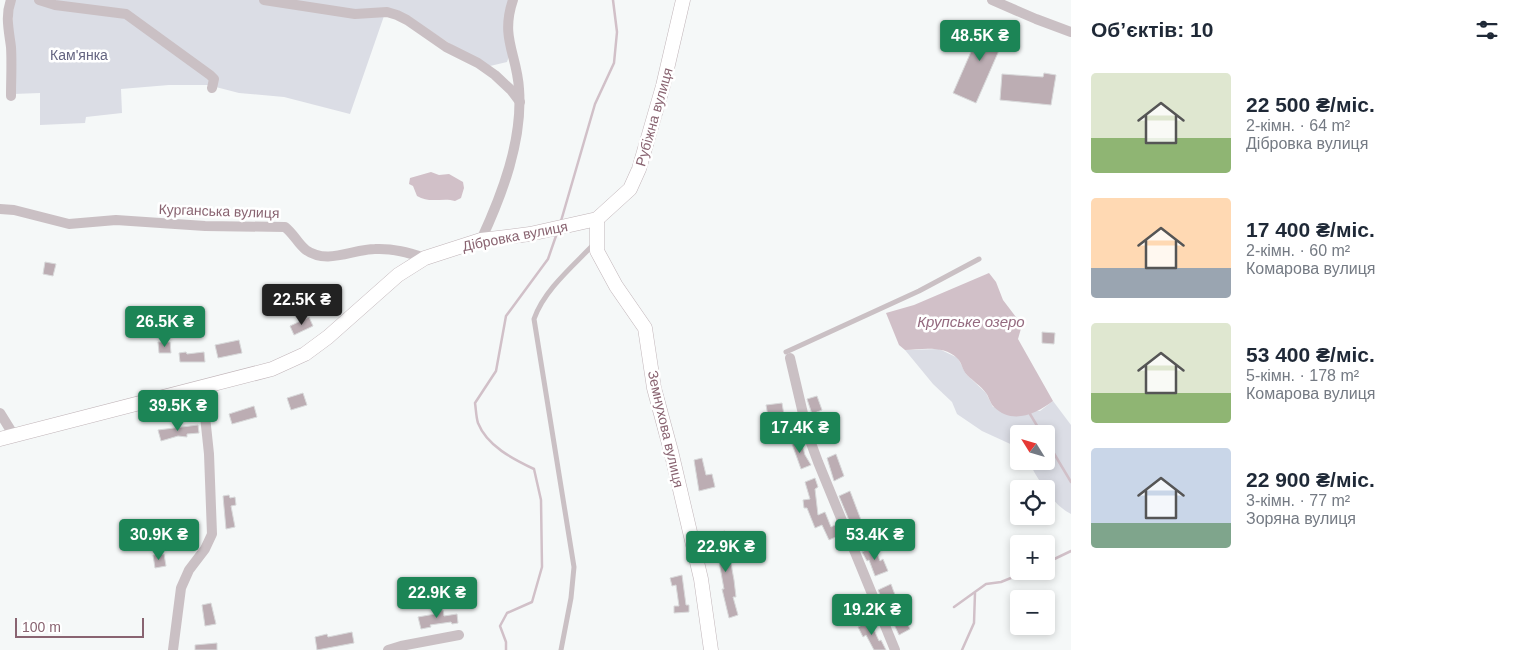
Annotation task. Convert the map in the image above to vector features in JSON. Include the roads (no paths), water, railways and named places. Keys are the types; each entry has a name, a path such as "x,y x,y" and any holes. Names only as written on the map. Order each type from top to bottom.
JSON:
{"street":[{"path":"11,0 7,28 11,51 11,96"},
{"path":"39,0 55,5 126,14 210,75 214,79 212,88"},
{"path":"264,0 355,14 387,12 397,15 420,28 446,47 478,63 495,75 511,90 520,102"},
{"path":"481,240 503,186 516,135 520,102 517,73 508,32 508,17 514,0"},
{"name":"Рубіжна вулиця","path":"597,219 630,189 639,169 663,86 683,0"},
{"path":"992,0 1071,32"},
{"name":"Курганська вулиця","path":"0,209 23,212 70,224 116,220 205,226 285,227 307,251 316,254 337,256 372,248 387,249 425,258"},
{"name":"Дібровка вулиця","path":"6,437 272,369 305,354 328,337 398,275 425,258 481,240 530,234 597,219"},
{"name":"Земнухова вулиця","path":"597,219 596,242 598,251 616,286 645,328 654,388 701,579 711,650"},
{"path":"787,352 808,435 895,650"},
{"path":"173,650 181,588 189,570 212,534 210,454 202,388"},
{"path":"0,413 6,437"},
{"path":"388,650 459,635"}],"lane":[{"path":"561,650 571,598 574,567 534,319 537,310 566,273 596,242"},
{"path":"787,352 919,290 978,259"}],"water":[{"path":"431,172 439,175 449,174 463,182 464,188 461,198 455,201 427,200 417,196 413,186 409,184 410,178"},
{"name":"Крупське озеро","path":"989,273 996,282 1003,300 1022,325 1018,339 1053,401 1039,410 1024,416 1008,415 994,407 984,390 967,375 959,360 952,354 939,349 905,350 899,345 886,313 914,305"}],"waterway":[{"path":"561,221 595,104 614,63 617,32 613,0"},
{"path":"506,650 506,642 500,626 507,613 532,602 542,567 541,500 534,469 509,456 494,445 478,423 475,403 496,371 506,316 548,259 557,233"},
{"path":"1030,414 1037,425"},
{"path":"1055,455 1071,482"},
{"path":"1055,559 1071,551"},
{"path":"954,607 986,584 1001,582 1010,578"},
{"path":"962,650 974,623 975,593"}],"park label":[{"name":"Кам'янка","path":"79,55"}]}
